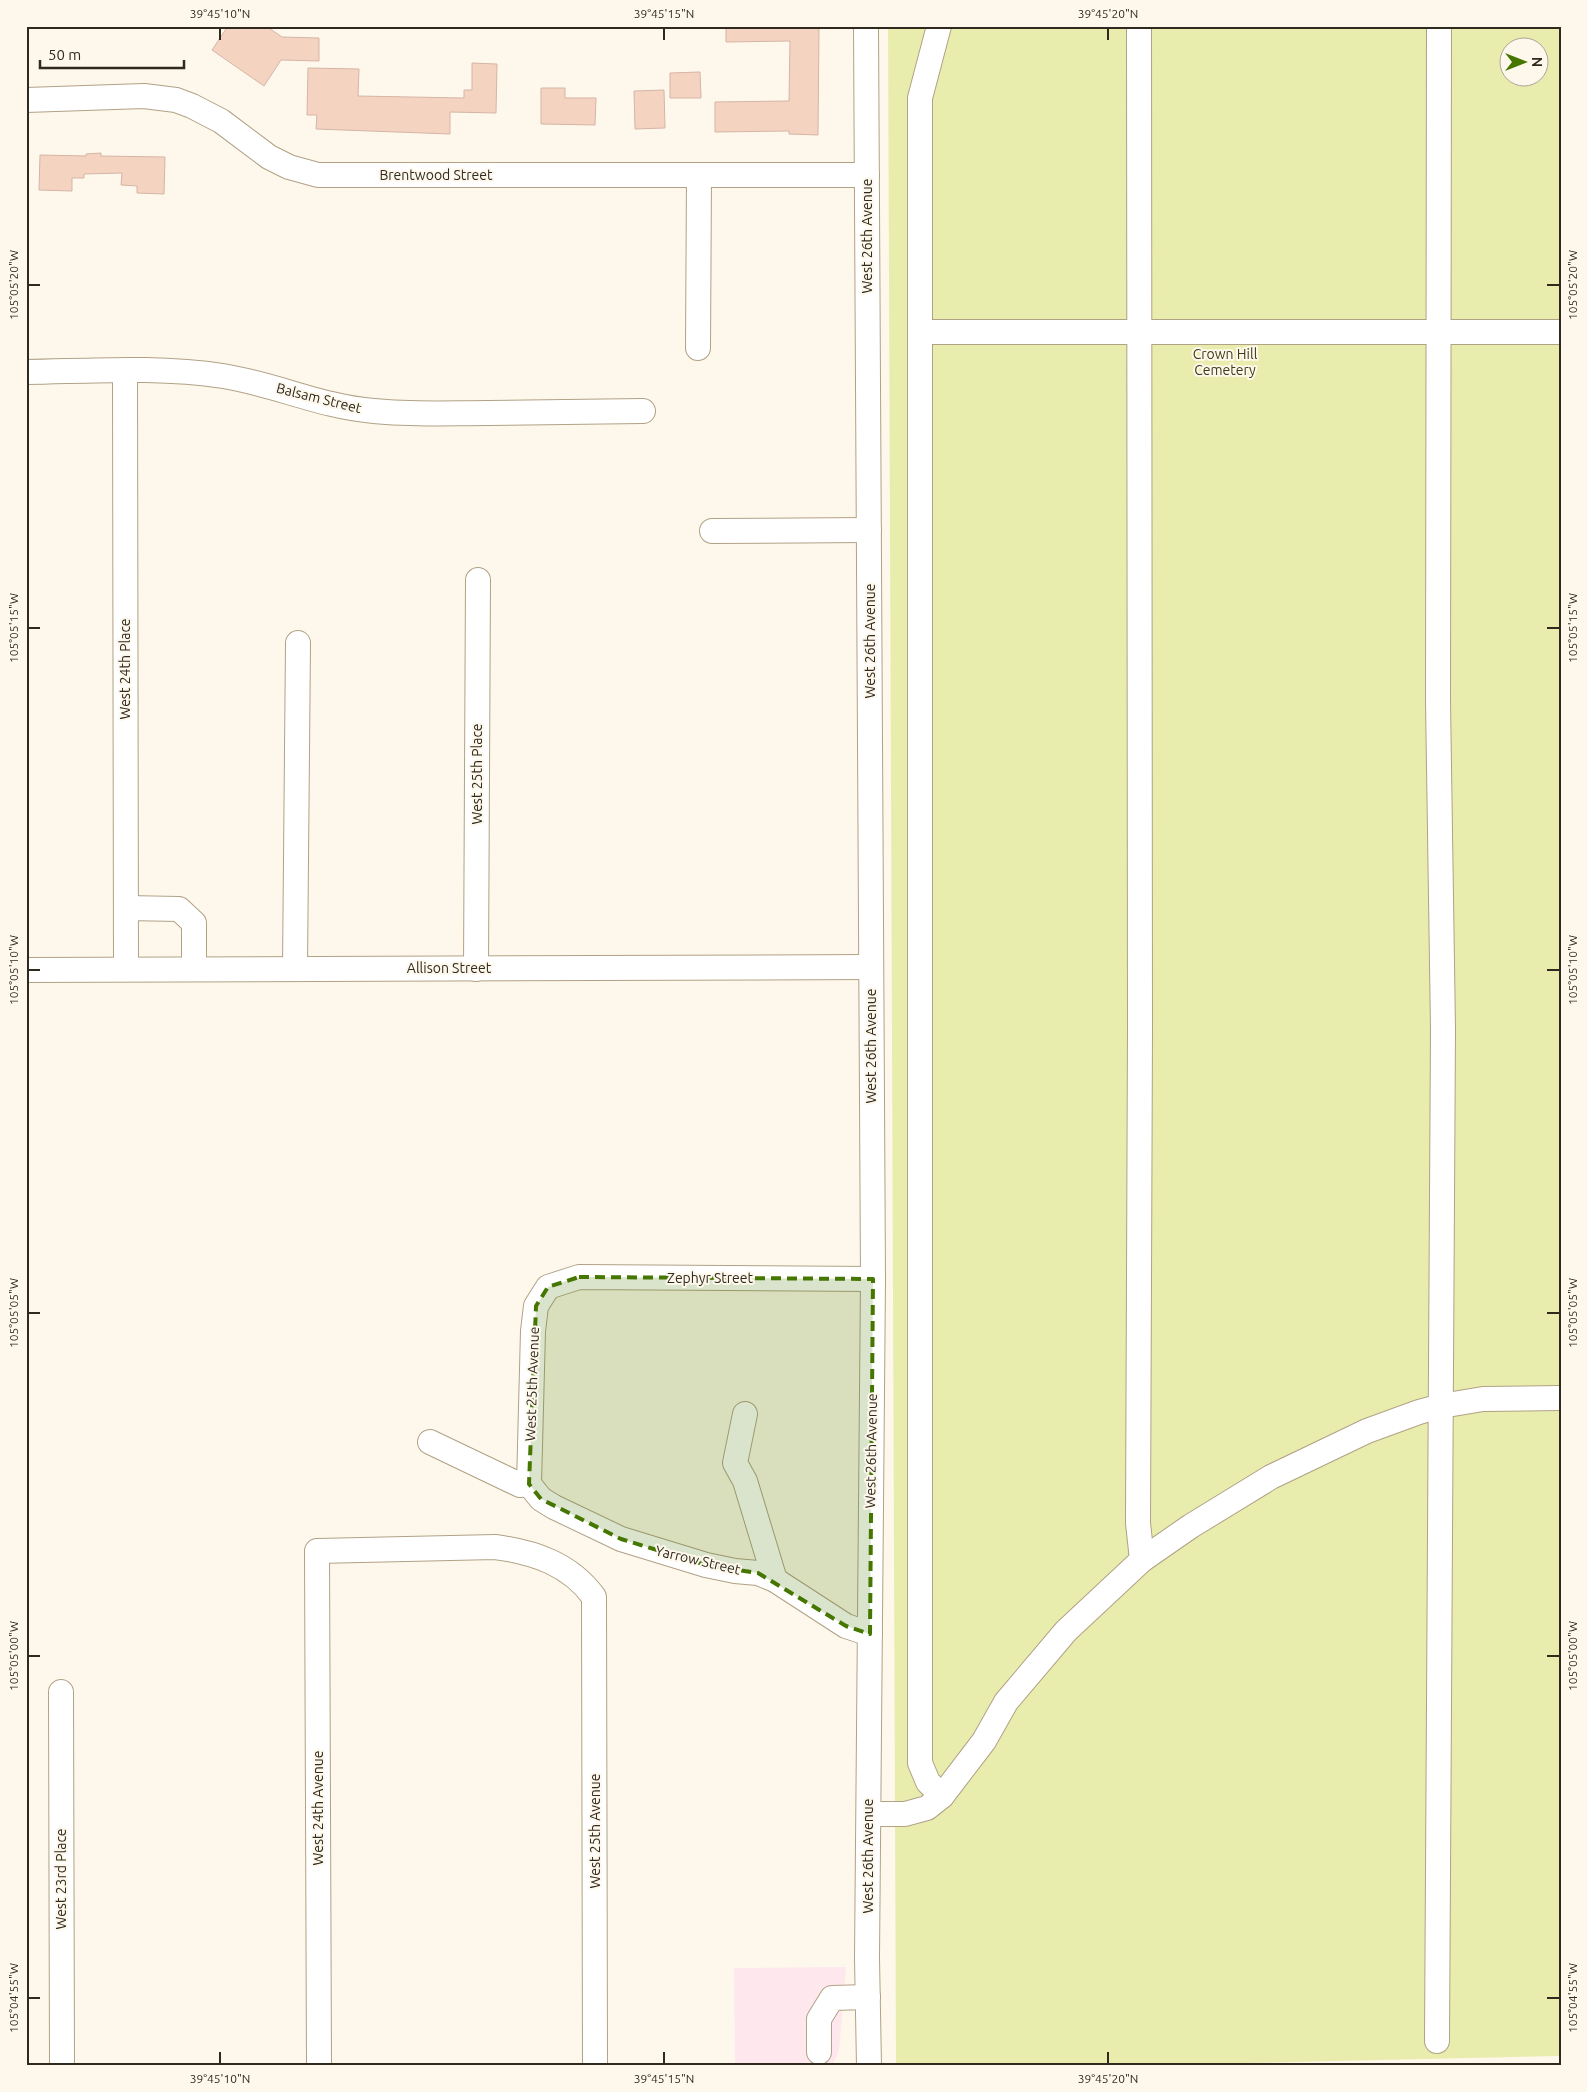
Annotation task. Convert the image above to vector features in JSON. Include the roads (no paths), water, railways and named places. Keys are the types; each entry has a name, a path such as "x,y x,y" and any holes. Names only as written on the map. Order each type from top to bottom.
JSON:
{"street":[{"name":"West 26th Avenue","path":"866,26 873,1278 869,2066"},
{"path":"939,26 920,98 920,1763 928,1782 942,1796"},
{"path":"1139,26 1141,331 1138,1523 1142,1560"},
{"path":"1437,2041 1443,1029 1438,701 1439,26"},
{"name":"Brentwood Street","path":"26,100 144,96 176,100 221,121 269,157 289,168 318,175 867,175"},
{"path":"698,348 699,175"},
{"path":"920,332 1561,332"},
{"name":"Balsam Street","path":"26,372 125,370 184,372 223,376 265,385 336,405 374,412 444,414 643,411"},
{"name":"West 24th Place","path":"125,370 126,969"},
{"path":"712,531 869,530"},
{"name":"West 25th Place","path":"476,969 478,580"},
{"path":"295,968 298,643"},
{"path":"126,908 179,909 194,923 194,969"},
{"name":"Allison Street","path":"26,970 871,967"},
{"name":"Zephyr Street","path":"548,1287 579,1276 873,1278"},
{"name":"West 25th Avenue","path":"529,1484 533,1330 536,1306 548,1287"},
{"path":"869,1814 904,1814 927,1808 942,1796 984,1741 1006,1702 1066,1631 1142,1560 1191,1526 1271,1477 1367,1431 1418,1412 1483,1399 1561,1398"},
{"path":"745,1414 736,1462 745,1481 775,1580"},
{"path":"430,1442 520,1484 529,1484"},
{"name":"Yarrow Street","path":"529,1484 541,1499 554,1508 621,1539 706,1565 758,1573 775,1580 846,1626 870,1634"},
{"name":"West 24th Avenue","path":"319,2066 317,1551 495,1547 518,1550 538,1555 573,1575 585,1585 594,1597"},
{"name":"West 25th Avenue","path":"594,1597 595,2066"},
{"name":"West 23rd Place","path":"61,1692 62,2066"},
{"path":"818,2052 818,2019 832,1998 868,1997"}],"park label":[{"name":"Crown Hill Cemetery","path":"1225,362"}]}
